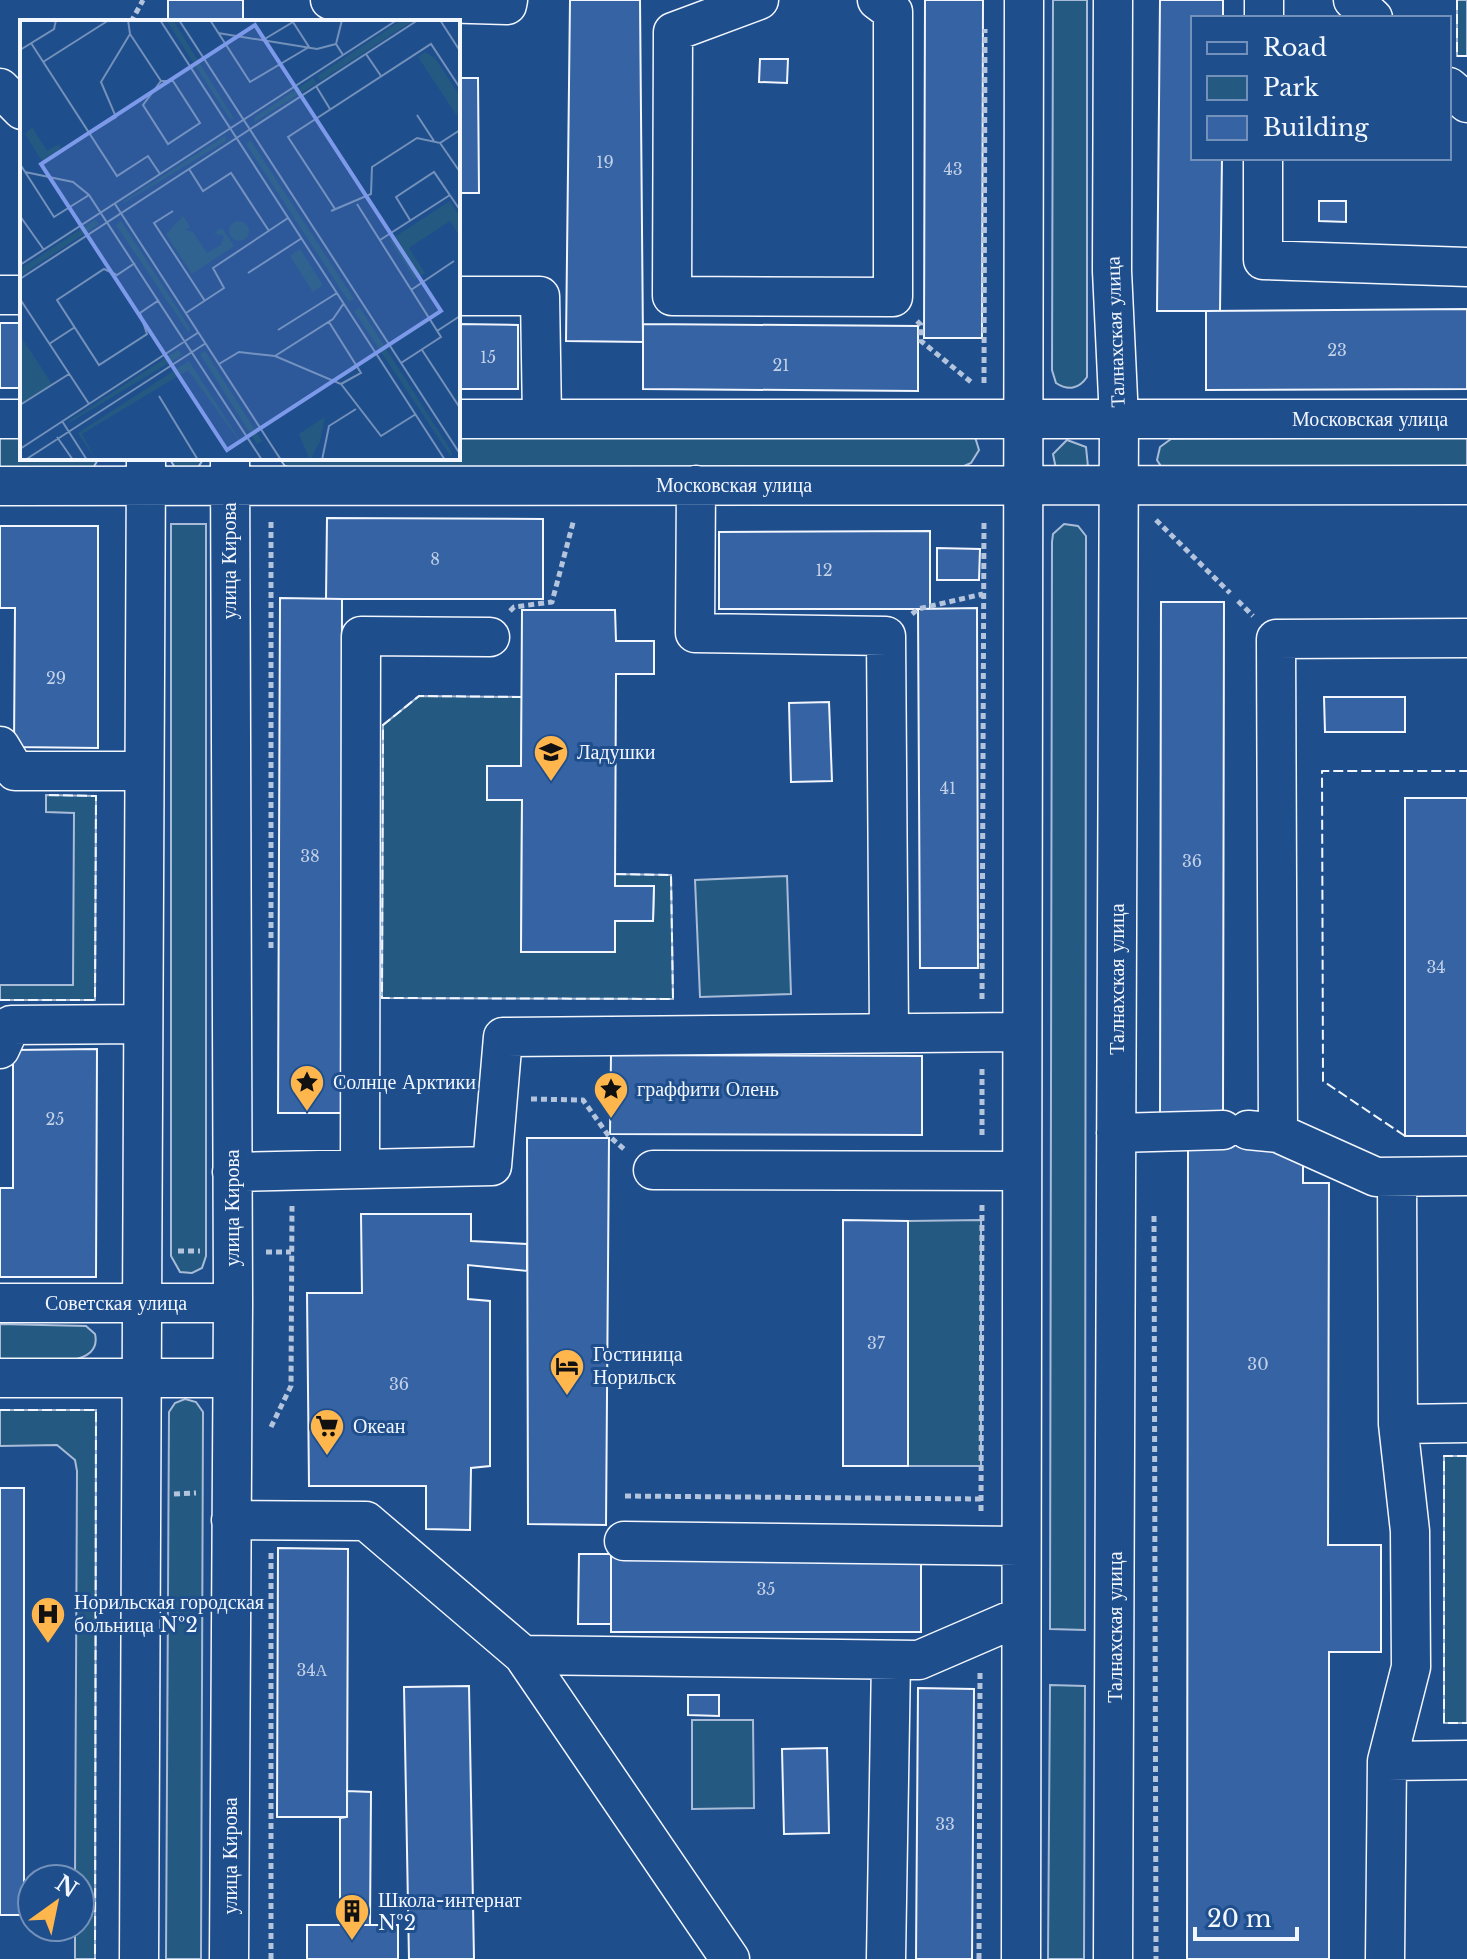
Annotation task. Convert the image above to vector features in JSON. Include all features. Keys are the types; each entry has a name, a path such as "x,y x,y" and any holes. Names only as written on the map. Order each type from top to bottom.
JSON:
{"street":[{"path":"330,0 507,5 508,0"},
{"path":"759,0 673,32 672,296 893,297 893,12 877,0"},
{"path":"1021,1959 1024,0"},
{"name":"Талнахская улица","path":"1113,0 1112,271 1119,419 1113,1959"},
{"path":"1353,0 1371,16"},
{"path":"0,88 20,108"},
{"path":"1263,160 1263,260 1467,267"},
{"path":"460,296 540,296 542,419"},
{"name":"Московская улица","path":"460,419 1467,419"},
{"path":"139,1959 139,1378 146,472"},
{"name":"Московская улица","path":"0,486 146,472 696,485 1467,485"},
{"name":"улица Кирова","path":"229,472 233,1303 229,1959"},
{"path":"696,485 695,633 886,636 889,1032"},
{"path":"360,1168 361,636 490,637"},
{"path":"1250,1131 1276,639 1467,638"},
{"path":"0,746 15,771 144,771"},
{"path":"0,1049 11,1025 142,1024"},
{"path":"232,1172 492,1166 503,1037 1022,1032"},
{"path":"1116,1133 1250,1131 1376,1177 1467,1176"},
{"path":"653,1170 1022,1171"},
{"path":"1385,1959 1387,1761 1411,1667 1410,1531 1398,1424 1397,1177"},
{"name":"Советская улица","path":"0,1303 233,1303"},
{"path":"0,1378 232,1378"},
{"path":"1398,1424 1467,1423"},
{"path":"231,1507 271,1520 366,1521 523,1655 730,1959"},
{"path":"624,1541 1021,1546"},
{"path":"523,1655 919,1660 1021,1616"},
{"path":"886,1959 891,1660"},
{"path":"1387,1761 1467,1760"}],"path":[{"path":"132,20 143,0"},
{"path":"893,297 921,325 921,341 984,393 985,16"},
{"path":"271,513 271,951"},
{"path":"514,607 552,602 576,513"},
{"path":"981,1546 984,513"},
{"path":"1150,513 1230,593"},
{"path":"930,609 983,594"},
{"path":"1238,601 1248,612"},
{"path":"498,1099 583,1100 608,1135 653,1170"},
{"path":"271,1438 271,1425 291,1386 292,1171"},
{"path":"139,1494 231,1507"},
{"path":"625,1496 981,1499"},
{"path":"271,1520 271,1959"},
{"path":"979,1959 980,1633"}],"green space":[{"path":"1053,0 1087,0 1087,377 1077,386 1069,388 1056,383 1052,370"},
{"path":"1457,0 1467,0 1467,56 1457,56"},
{"path":"460,433 975,437 979,450 971,463 964,466 298,470 285,466 280,460 460,460"},
{"path":"0,435 20,435 20,460 98,460 93,468 0,471"},
{"path":"1467,437 1467,473 1164,471 1157,460 1160,447 1171,439"},
{"path":"1067,440 1086,447 1088,467 1056,469 1053,454"},
{"path":"170,460 203,460 197,469 176,469"},
{"path":"171,524 206,524 206,1256 202,1268 192,1273 180,1272 171,1256"},
{"path":"1064,524 1078,526 1086,536 1085,1630 1050,1629 1052,542 1053,534"},
{"path":"419,696 522,697 521,766 487,767 487,800 522,800 521,952 615,952 615,921 653,921 654,887 615,886 615,874 671,875 673,999 382,998 383,725"},
{"path":"46,795 96,796 95,1000 0,1000 0,985 73,985 74,813 46,812"},
{"path":"787,876 791,994 700,997 695,880"},
{"path":"981,1220 981,1466 908,1466 908,1221"},
{"path":"0,1324 86,1326 95,1334 94,1346 87,1355 60,1362 0,1360"},
{"path":"185,1399 196,1402 203,1412 201,1959 166,1959 169,1412 175,1403"},
{"path":"0,1410 96,1410 95,1863 75,1863 75,1460 57,1445 0,1446"},
{"path":"1444,1456 1467,1456 1467,1723 1444,1723"},
{"path":"1050,1685 1085,1686 1084,1959 1048,1959"},
{"path":"692,1720 753,1720 754,1808 692,1809"},
{"path":"75,1943 95,1943 95,1959 75,1959"}],"building":[{"path":"168,0 243,0 243,20 168,20"},
{"path":"570,0 640,0 643,342 566,341"},
{"path":"925,0 983,0 982,338 924,338"},
{"path":"1160,0 1223,0 1223,16 1191,16 1191,160 1222,160 1220,311 1157,311"},
{"path":"760,59 788,59 787,83 759,82"},
{"path":"460,78 478,78 479,193 460,193"},
{"path":"1319,201 1346,201 1346,222 1319,221"},
{"path":"1467,309 1467,389 1206,390 1206,311"},
{"path":"0,323 20,323 20,388 0,388"},
{"path":"460,324 518,325 518,389 460,389"},
{"path":"643,324 918,326 918,391 643,389"},
{"path":"327,518 543,519 543,599 326,599"},
{"path":"0,526 98,526 98,748 14,747 15,608 0,608"},
{"path":"930,531 930,609 719,609 719,532"},
{"path":"937,548 980,549 979,580 937,580"},
{"path":"280,598 342,599 341,1113 278,1113"},
{"path":"1161,602 1224,602 1223,1117 1160,1117"},
{"path":"977,608 978,968 920,968 918,609"},
{"name":"Ладушки","path":"522,610 615,610 616,641 654,641 654,674 616,674 615,886 654,886 653,921 615,921 615,952 521,952 522,800 487,800 487,766 521,766"},
{"path":"1324,697 1405,697 1405,732 1325,732"},
{"path":"829,702 832,781 791,782 789,703"},
{"path":"1405,798 1467,798 1467,1136 1405,1136"},
{"path":"97,1049 96,1277 0,1277 0,1188 13,1188 13,1050"},
{"path":"611,1055 922,1056 922,1135 610,1134"},
{"path":"1223,1117 1303,1148 1303,1183 1329,1183 1328,1545 1381,1545 1381,1652 1329,1652 1329,1959 1187,1959 1188,1148"},
{"name":"Гостиница Норильск","path":"527,1138 609,1138 606,1525 528,1524"},
{"path":"361,1214 471,1214 471,1241 527,1244 527,1271 468,1265 468,1299 490,1301 490,1466 471,1468 470,1530 426,1529 426,1486 309,1486 307,1293 362,1293"},
{"path":"843,1220 908,1221 908,1466 843,1466"},
{"path":"0,1488 24,1488 24,1863 16,1863 16,1915 0,1915"},
{"path":"278,1548 348,1549 347,1817 277,1817"},
{"path":"579,1554 611,1554 611,1624 578,1624"},
{"path":"611,1554 921,1555 921,1632 611,1632"},
{"path":"469,1686 474,1959 409,1959 404,1687"},
{"path":"918,1688 974,1689 972,1959 916,1959"},
{"path":"688,1695 719,1695 719,1716 688,1715"},
{"path":"827,1748 829,1833 784,1834 782,1749"},
{"path":"347,1791 371,1792 370,1925 340,1925 340,1818 347,1817"},
{"name":"Школа-интернат №2","path":"307,1925 398,1925 398,1959 307,1959"}],"fence":[{"path":"1457,0 1457,56 1467,56"},
{"path":"522,697 419,696 383,725 382,998 673,999 671,875 615,874"},
{"path":"1405,1136 1323,1081 1322,771 1467,771"},
{"path":"0,1000 95,1000 96,796 46,795"},
{"path":"0,1410 96,1410 95,1959"},
{"path":"1467,1456 1444,1456 1444,1723 1467,1723"}],"place":[{"name":"Ладушки","path":"551,783"},
{"name":"Солнце Арктики","path":"307,1113"},
{"name":"граффити Олень","path":"611,1120"},
{"name":"Гостиница Норильск","path":"567,1397"},
{"name":"Океан","path":"327,1457"},
{"name":"Норильская городская больница №2","path":"48,1645"},
{"name":"Школа-интернат №2","path":"352,1942"}]}
